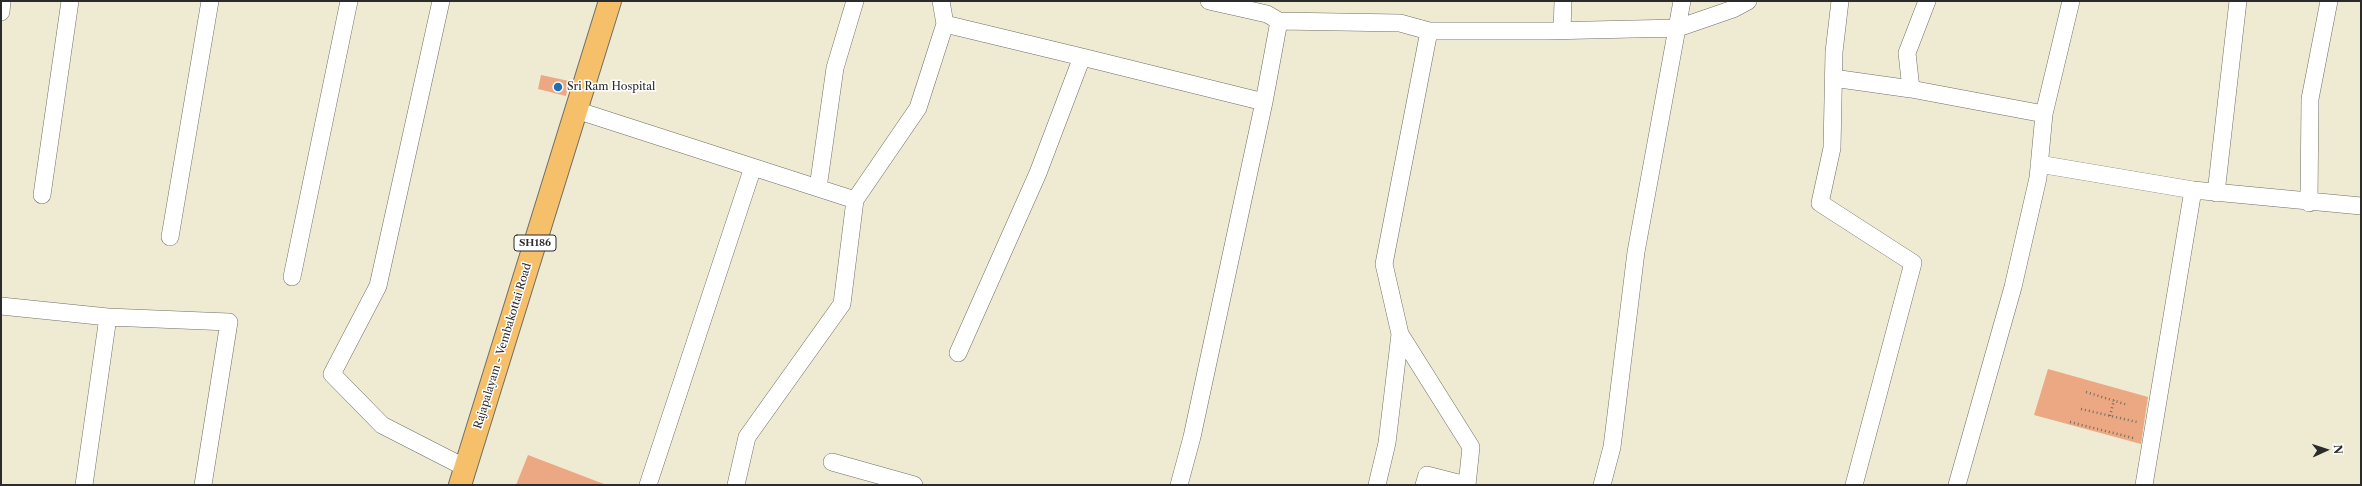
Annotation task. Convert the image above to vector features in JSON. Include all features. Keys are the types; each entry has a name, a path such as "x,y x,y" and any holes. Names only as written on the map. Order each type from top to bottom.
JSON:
{"main road":[{"name":"Rajapalayam - Vembakottai Road","path":"463,476 610,1"}],"street":[{"path":"1,12 2,1"},
{"path":"42,195 70,1"},
{"path":"170,237 210,1"},
{"path":"292,277 349,1"},
{"path":"441,1 378,286 332,374 382,426 463,476"},
{"path":"818,188 835,68 855,1"},
{"path":"736,485 747,437 842,304 855,200 918,108 945,24 941,1"},
{"path":"1210,1 1267,14 1279,21 1400,23 1429,31 1562,31 1678,28 1733,9 1748,1"},
{"path":"1562,31 1563,1"},
{"path":"1602,485 1612,447 1636,252 1682,1"},
{"path":"1840,1 1834,52 1832,148 1820,203 1913,263 1854,485"},
{"path":"1911,89 1907,52 1926,1"},
{"path":"1958,485 2013,287 2038,178 2044,114 2071,1"},
{"path":"2216,193 2238,1"},
{"path":"2308,203 2310,99 2329,1"},
{"path":"1179,485 1192,437 1264,102 1279,21"},
{"path":"945,24 1264,102"},
{"path":"1424,485 1427,475 1466,485 1471,447 1400,334 1384,264 1429,31"},
{"path":"958,353 1038,173 1082,57"},
{"path":"1834,78 1911,89 2044,114"},
{"path":"576,110 855,200"},
{"path":"2039,164 2193,190 2308,203 2361,206"},
{"path":"648,485 753,167"},
{"path":"2144,485 2193,190"},
{"path":"1,306 108,317 229,322 203,485"},
{"path":"84,485 108,317"},
{"path":"1377,485 1387,443 1400,334"},
{"path":"832,462 914,485"}],"path":[{"path":"2088,391 2128,405"},
{"path":"2110,416 2114,400"},
{"path":"2081,409 2155,426"},
{"path":"2070,422 2133,438"}],"building":[{"path":"541,75 569,81 566,96 538,89"},
{"path":"2048,369 2148,397 2141,444 2034,415"},
{"path":"528,455 604,484 516,485"}],"place":[{"name":"Sri Ram Hospital","path":"558,87"}]}
